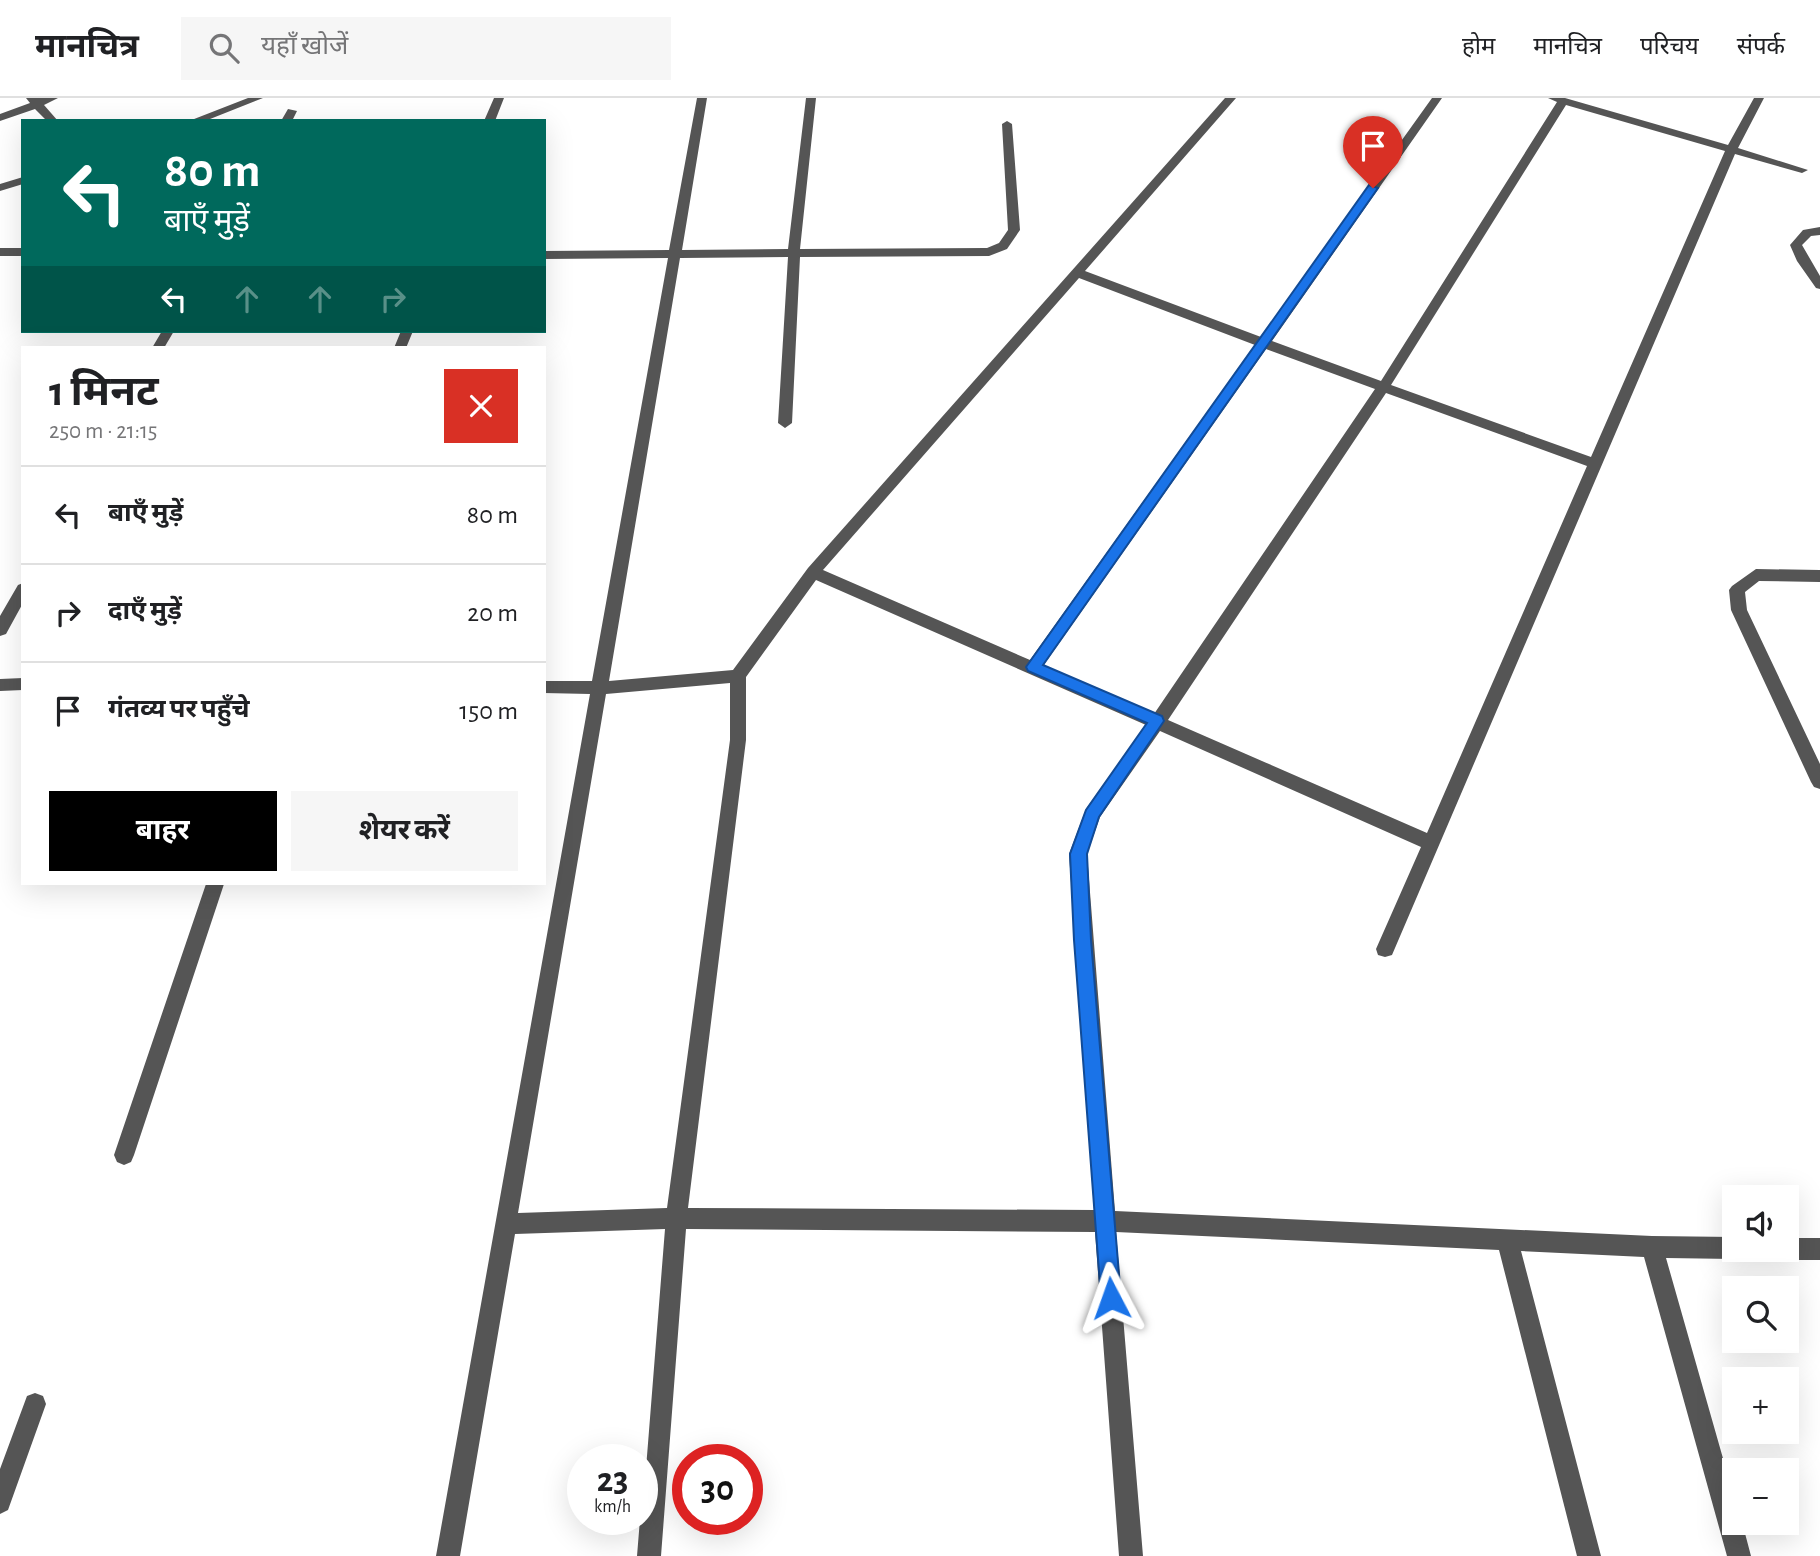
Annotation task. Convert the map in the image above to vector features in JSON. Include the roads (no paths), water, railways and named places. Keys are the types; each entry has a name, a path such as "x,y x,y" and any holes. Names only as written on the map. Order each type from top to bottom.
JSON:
{"street":[{"path":"0,118 34,101 53,98"},
{"path":"200,119 258,98"},
{"path":"490,119 499,98"},
{"path":"448,1556 702,98"},
{"path":"785,423 794,253 811,98"},
{"path":"649,1556 676,1218 738,740 738,676 813,572 1231,98"},
{"path":"1034,667 1437,98"},
{"path":"1385,949 1732,149 1759,98"},
{"path":"1130,1556 1079,854 1092,814 1204,657 1384,386 1558,100 1802,170"},
{"path":"34,101 51,119"},
{"path":"546,255 989,252 1003,246 1014,230 1007,124"},
{"path":"0,188 21,181"},
{"path":"1820,231 1807,233 1796,245 1803,261 1820,285"},
{"path":"0,252 21,252"},
{"path":"1075,272 1262,344 1595,464"},
{"path":"813,572 1431,843"},
{"path":"1820,576 1756,575 1737,590 1739,610 1820,782"},
{"path":"0,629 21,592"},
{"path":"546,687 600,688 738,676"},
{"path":"0,684 21,684"},
{"path":"124,1155 215,885"},
{"path":"507,1224 676,1218 1105,1221 1507,1238 1652,1247 1722,1248"},
{"path":"1507,1238 1589,1556"},
{"path":"1652,1247 1739,1556"},
{"path":"1799,1249 1820,1249"},
{"path":"0,1502 35,1404"}]}
